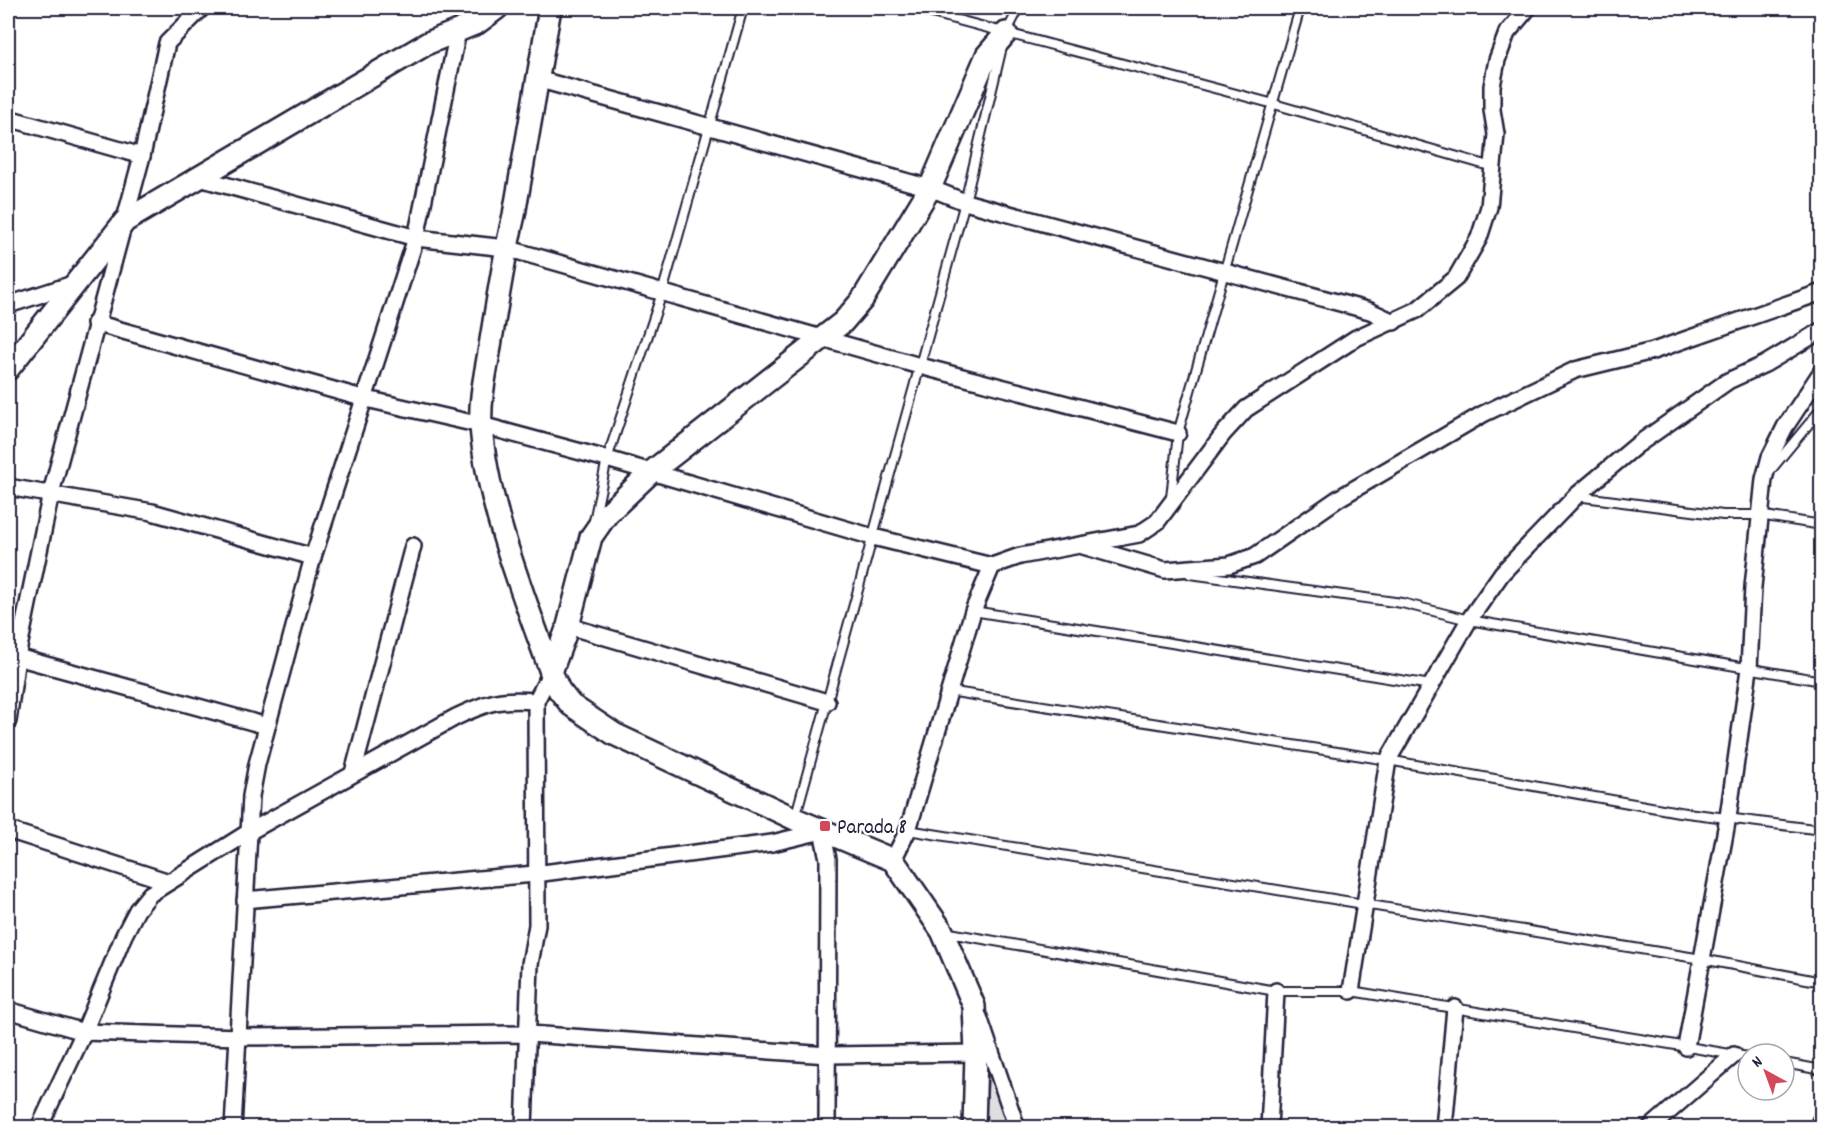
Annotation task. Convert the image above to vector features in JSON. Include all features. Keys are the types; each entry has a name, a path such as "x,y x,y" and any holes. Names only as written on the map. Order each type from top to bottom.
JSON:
{"street":[{"path":"8,721 18,657 51,493 95,323 142,156 167,43 202,8"},
{"path":"8,369 72,284 125,221 196,177 428,44 477,22 497,8"},
{"path":"550,8 506,248 484,384 481,425 487,472 503,529 551,672 559,690 571,705 604,728 795,819 893,860 942,931 1001,1074 1017,1128"},
{"path":"95,323 362,398 481,425 607,459 873,537 993,566 1020,556 1140,534 1157,522 1171,506 1223,434 1246,409 1356,338 1417,310 1456,278 1467,262 1489,207 1496,134 1492,110 1492,86 1497,60 1507,33 1528,8"},
{"path":"233,1128 251,796 267,726 313,557 362,398 416,238 458,31"},
{"path":"524,1128 530,964 537,925 536,702 551,672 568,626 591,537 607,514 650,473 843,322 862,300 930,188 987,55 1006,33"},
{"path":"537,79 930,188 965,202 1360,308 1394,322"},
{"path":"8,118 142,156"},
{"path":"196,177 416,238 506,248 920,366 1178,433"},
{"path":"8,305 72,284"},
{"path":"1080,545 1165,570 1228,565 1255,556 1339,498 1483,414 1575,370 1653,351 1821,292"},
{"path":"1351,991 1363,904 1389,760 1469,620 1502,573 1576,496 1637,445 1728,381 1765,364 1821,330"},
{"path":"1686,1047 1728,817 1749,669 1764,479 1770,457 1785,427 1821,371"},
{"path":"8,487 152,512 313,557"},
{"path":"353,773 412,546"},
{"path":"893,860 908,830 973,611 993,566"},
{"path":"568,626 827,702"},
{"path":"18,657 267,726"},
{"path":"39,1128 84,1032 136,910 150,894 166,881 249,831 488,702 511,699 536,702"},
{"path":"8,830 166,881"},
{"path":"245,900 535,874 772,843 822,831"},
{"path":"822,831 828,859 827,1128"},
{"path":"1269,1128 1276,991"},
{"path":"974,1006 976,1053 974,1128"},
{"path":"1444,1128 1455,1008"},
{"path":"8,1010 84,1032 238,1037 529,1034 828,1055 976,1053"},
{"path":"1650,1128 1736,1060"},
{"path":"1817,1128 1821,1118"}],"lane":[{"path":"591,537 607,459 662,293 743,8"},
{"path":"918,8 1274,104 1494,167"},
{"path":"795,819 965,202 1006,33 1019,8"},
{"path":"1171,506 1178,433 1226,273 1300,8"},
{"path":"1764,479 1821,408"},
{"path":"1576,496 1723,515 1760,515 1821,525"},
{"path":"1165,570 1402,603 1469,620 1821,681"},
{"path":"973,611 1433,686"},
{"path":"948,692 1389,760 1679,812 1821,830"},
{"path":"908,830 1701,959 1821,982"},
{"path":"942,931 1276,991 1351,991 1736,1055"},
{"path":"1796,1065 1821,1070"}],"shaded area":[{"path":"989,1065 1010,1127 985,1127"}],"place":[{"name":"Parada 8","path":"825,826"}]}
